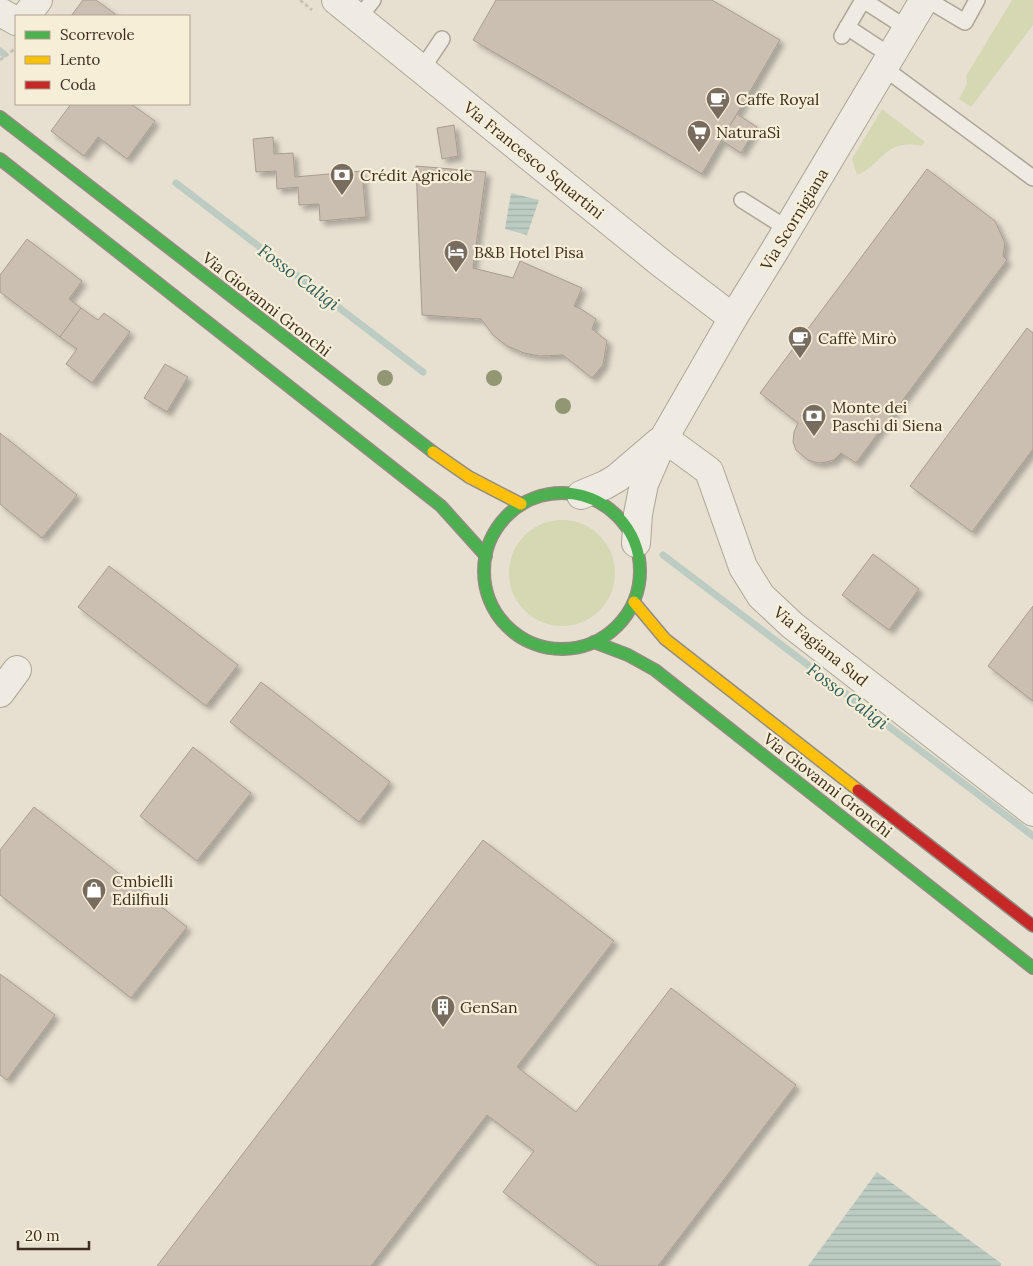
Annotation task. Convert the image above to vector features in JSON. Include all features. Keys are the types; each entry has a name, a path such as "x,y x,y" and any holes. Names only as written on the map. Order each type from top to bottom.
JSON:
{"main road":[{"name":"Via Giovanni Gronchi","path":"0,117 444,461 470,478 521,504"},
{"path":"0,159 441,506 486,556"},
{"path":"550,494 580,494 606,506 628,528 636,543 640,557 640,573 634,602 627,614 608,634 594,642 569,649 549,648 527,640 510,628 495,609 486,588 486,556 496,529 510,512 521,504 550,494"},
{"name":"Via Giovanni Gronchi","path":"634,602 665,639 1033,926"},
{"name":"Via Giovanni Gronchi","path":"594,642 628,655 655,670 1033,968"}],"street":[{"path":"27,15 38,0"},
{"name":"Via Francesco Squartini","path":"336,0 366,9 422,69 661,263 733,318"},
{"name":"Via Scornigiana","path":"636,543 638,514 644,484 664,438 733,318 924,0"},
{"path":"0,12 15,20"},
{"name":"Via Scornigiana","path":"580,494 605,486 617,478 644,453 664,438"},
{"name":"Via Fagiana Sud","path":"664,438 709,471 744,567 761,596 792,625 1033,812"},
{"path":"0,693 18,670"}],"lane":[{"path":"908,28 863,0 844,32 888,62 1033,178"},
{"path":"928,0 965,22 977,0"},
{"path":"422,69 442,39"},
{"path":"742,200 788,229"}],"path":[{"path":"0,60 15,49"}],"green space":[{"path":"1012,0 1033,0 1033,25 971,107 959,99 967,84 966,76"},
{"path":"882,109 925,142 922,146 909,144 892,148 874,164 857,175 852,159"},
{"path":"562,520 582,524 599,536 611,553 615,573 611,593 599,610 582,622 562,626 542,622 525,610 513,593 509,573 513,553 525,536 542,524"}],"shaded area":[{"path":"511,193 539,200 527,235 505,229"},
{"path":"877,1172 1002,1264 1000,1266 808,1266"}],"building":[{"path":"83,0 96,0 115,14 114,15 72,15"},
{"path":"496,0 712,0 780,40 702,174 473,40"},
{"path":"70,105 132,105 155,121 127,159 98,137 84,156 51,131"},
{"path":"737,114 757,127 741,153 721,140"},
{"path":"454,125 458,156 442,159 437,128"},
{"path":"273,137 274,154 293,153 295,177 362,171 366,217 320,221 319,204 299,205 298,187 277,189 276,171 256,172 253,139"},
{"name":"B&B Hotel Pisa","path":"416,166 486,172 473,268 513,278 520,261 582,288 574,306 596,319 592,329 607,341 603,365 592,378 563,355 540,356 524,353 507,346 493,335 481,319 422,315"},
{"path":"927,169 995,221 1005,243 1003,256 1007,260 856,463 841,453 834,460 826,462 818,463 808,460 796,450 793,442 794,432 798,423 760,393"},
{"path":"27,239 82,281 69,299 81,308 60,337 0,292 0,275"},
{"path":"81,308 98,320 104,313 130,332 92,383 66,364 77,349 60,337"},
{"path":"1027,328 1033,333 1033,449 972,532 910,486"},
{"path":"165,364 188,377 167,412 144,398"},
{"path":"0,433 77,495 42,538 0,504"},
{"path":"873,554 919,589 889,630 842,595"},
{"path":"109,566 238,665 206,706 78,607"},
{"path":"1033,606 1033,701 988,666"},
{"path":"261,682 390,782 359,822 230,722"},
{"path":"193,747 251,793 197,861 140,816"},
{"name":"Cmbielli Edilfiuli","path":"34,807 187,927 131,998 0,895 0,850"},
{"name":"GenSan","path":"483,840 614,941 517,1067 576,1112 671,988 796,1085 658,1266 599,1266 503,1192 534,1151 487,1115 371,1266 157,1266"},
{"path":"0,974 55,1015 7,1080 0,1075"}],"waterway":[{"name":"Fosso Caligi","path":"0,51 4,54"},
{"name":"Fosso Caligi","path":"176,183 423,372"},
{"name":"Fosso Caligi","path":"663,555 1033,836"}],"traffic: fast":[{"path":"0,117 433,452"},
{"path":"0,159 441,506 486,556"},
{"path":"562,493 592,499 605,506 617,516 627,528 634,541 640,571 634,601 627,614 617,626 605,636 592,643 562,649 532,643 519,636 507,626 497,614 490,601 484,571 490,541 497,528 507,516 519,506 532,499 562,493"},
{"path":"594,642 628,655 655,670 1033,968"}],"traffic: slow":[{"path":"433,452 469,477 521,504"},
{"path":"634,602 665,639 858,790"}],"traffic: jam":[{"path":"858,790 1033,926"}],"place":[{"name":"Caffe Royal","path":"718,120"},
{"name":"NaturaSì","path":"699,153"},
{"name":"Crédit Agricole","path":"342,196"},
{"name":"B&B Hotel Pisa","path":"456,273"},
{"name":"Caffè Mirò","path":"800,359"},
{"name":"Monte dei Paschi di Siena","path":"814,437"},
{"name":"Cmbielli Edilfiuli","path":"94,911"},
{"name":"GenSan","path":"443,1028"}]}
